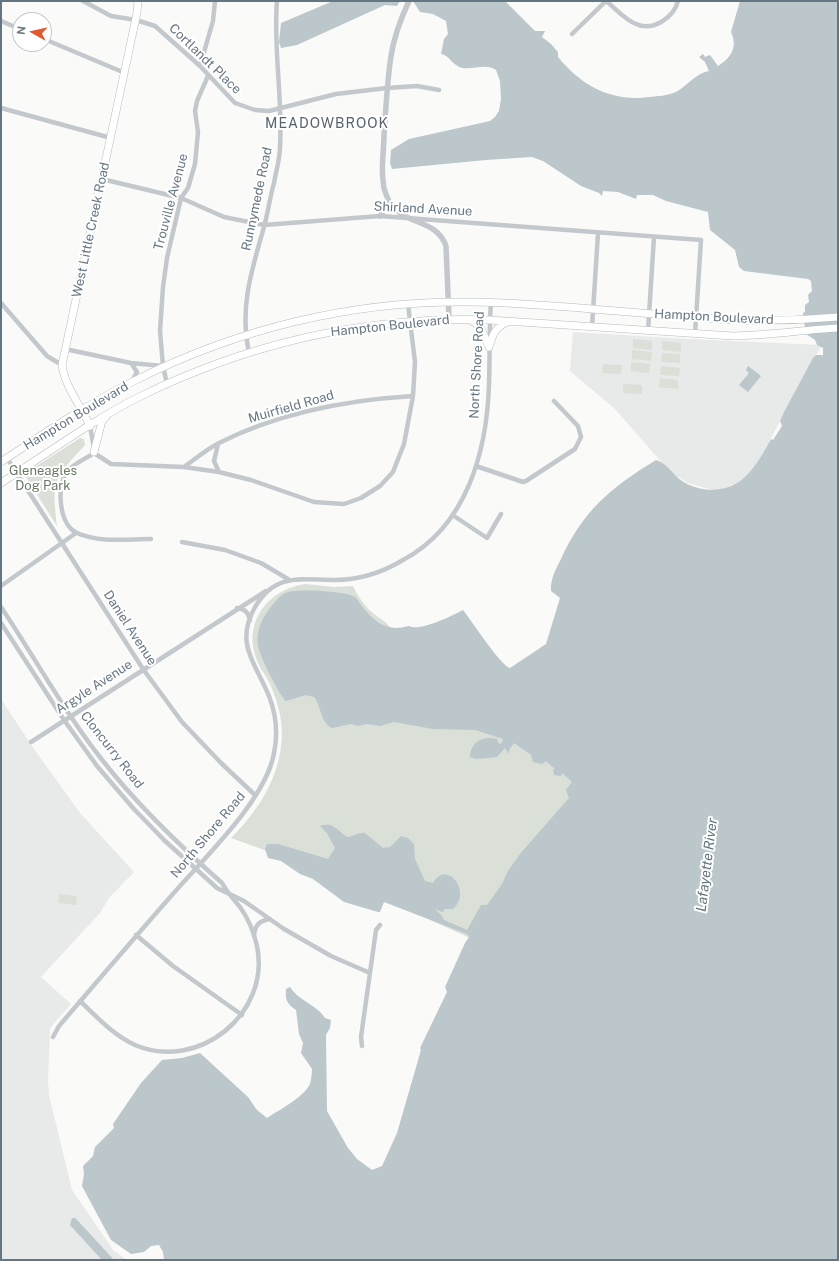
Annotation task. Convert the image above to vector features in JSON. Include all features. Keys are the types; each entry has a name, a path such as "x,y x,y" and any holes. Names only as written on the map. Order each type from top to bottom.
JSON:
{"main road":[{"name":"West Little Creek Road","path":"90,426 66,381 62,365 136,20 138,1"},
{"name":"Hampton Boulevard","path":"4,460 82,409 163,366 245,335 320,316 408,304 491,302 697,317 791,320 838,317"},
{"name":"Hampton Boulevard","path":"1,483 90,426 139,397 214,364 249,352 320,334 371,325 449,319 510,321 695,334 761,335 838,328"},
{"path":"466,319 475,322 480,326 489,347"},
{"path":"489,347 492,336 498,327 510,321"},
{"path":"94,453 102,421 108,415"}],"street":[{"name":"Cortlandt Place","path":"83,1 111,16 136,20 155,26 200,66 234,103 255,110 269,111 336,94 387,88 417,86 439,90"},
{"path":"200,66 213,21 215,1"},
{"name":"Runnymede Road","path":"249,352 245,335 246,298 249,278 264,225 280,147 280,109 275,27 277,1"},
{"path":"572,34 606,1 637,25 652,26 668,18 678,1"},
{"path":"408,3 391,55 387,88 383,182 389,202 406,218 434,228 440,233 444,240 446,246 449,319"},
{"path":"1,21 12,26"},
{"path":"52,42 124,73"},
{"name":"Trouville Avenue","path":"167,384 163,366 160,330 162,297 167,258 181,198 188,188 195,164 198,132 195,111 196,101 208,76"},
{"path":"1,108 111,138"},
{"name":"Shirland Avenue","path":"102,179 181,198 224,216 264,225 380,216 701,240 697,317"},
{"path":"380,216 389,202"},
{"path":"592,327 598,233"},
{"path":"648,331 654,237"},
{"name":"North Shore Road","path":"53,1038 59,1026 80,1001 194,868 243,814 255,795 272,762 276,731 273,708 269,696 250,659 248,649 250,620 260,600 271,588 288,579 345,579 374,574 389,568 421,549 454,516 465,495 476,466 487,410 491,302"},
{"path":"1,303 47,356 62,365"},
{"path":"150,539 103,539 76,533 65,519 61,507 60,496 63,480 71,467 94,453 111,464 184,467 219,472 251,480 314,502 344,504 361,498 380,486 393,472 404,444 413,396 415,362 408,304"},
{"path":"695,334 697,317"},
{"path":"65,349 131,362 163,366"},
{"path":"130,383 137,372 131,362"},
{"name":"Muirfield Road","path":"184,467 218,444 249,430 310,411 368,399 413,396"},
{"path":"476,466 523,482 574,449 581,437 578,426 554,401"},
{"name":"West Little Creek Road","path":"90,426 94,453"},
{"path":"218,444 214,462 219,472"},
{"name":"Daniel Avenue","path":"4,460 17,473 143,669 182,722 221,763 255,795"},
{"path":"454,516 487,538 501,514"},
{"path":"1,586 76,533"},
{"path":"182,542 225,550 254,560 288,579"},
{"name":"Argyle Avenue","path":"31,742 237,608 271,588"},
{"name":"Cloncurry Road","path":"1,607 71,716 116,777 162,828 222,883 226,891"},
{"path":"237,608 243,609 248,614 250,620"},
{"name":"Cloncurry Road","path":"1,623 64,720 108,780 152,828 194,868 217,888 226,891 244,901 270,919 331,956 370,972"},
{"path":"80,1001 120,1036 135,1045 168,1052 197,1048 212,1041 236,1022 242,1015 250,1000 257,980 258,957 254,937 241,908 226,891"},
{"path":"254,937 255,928 258,924 270,919"},
{"path":"362,1046 361,1037 376,930 380,926"},
{"path":"136,935 173,966 242,1015"}],"shaded area":[{"path":"573,332 822,345 745,485 723,490 712,490 688,483 670,472 615,409 570,371"},
{"path":"1,699 34,749 80,813 134,872 109,898 100,913 41,977 71,1004 50,1028 48,1081 49,1095 72,1190 114,1251 127,1260 1,1260"}],"green space":[{"path":"633,339 652,341 652,350 633,348"},
{"path":"662,341 681,343 681,352 662,350"},
{"path":"632,350 652,352 651,361 632,359"},
{"path":"662,353 680,354 680,363 661,362"},
{"path":"631,362 650,364 649,373 631,371"},
{"path":"603,364 622,365 621,374 602,373"},
{"path":"661,366 680,368 679,376 660,375"},
{"path":"660,378 678,380 678,389 659,387"},
{"path":"623,384 642,385 642,394 623,393"},
{"name":"Gleneagles Dog Park","path":"80,438 84,439 85,445 66,466 57,481 55,498 57,526 24,474"},
{"path":"306,584 334,587 353,586 369,610 384,621 496,731 701,803 479,942 410,911 386,877 292,860 231,838 260,803 273,777 281,749 282,728 279,709 270,684 256,659 253,642 253,629 263,608 272,599 293,587"},
{"path":"59,894 77,896 76,905 58,903"}],"water":[{"path":"333,1 400,1 397,6 385,5 297,45 281,48 279,42 281,23"},
{"name":"Lafayette River","path":"413,1 505,1 535,31 545,31 542,37 558,52 558,57 567,67 587,84 610,94 635,98 662,96 676,92 700,74 709,71 705,62 699,57 703,54 705,57 710,55 718,66 723,63 732,52 734,43 731,32 740,1 838,1 838,1260 164,1260 163,1252 159,1245 151,1246 144,1252 131,1254 111,1240 82,1186 84,1174 83,1166 93,1156 95,1147 114,1128 113,1124 141,1083 162,1060 182,1058 200,1053 248,1097 257,1110 267,1118 302,1094 310,1084 312,1069 301,1053 303,1043 299,1034 296,1010 290,1006 286,999 286,989 290,987 298,996 322,1014 325,1018 331,1020 330,1028 326,1035 327,1111 348,1148 357,1159 372,1170 382,1166 397,1133 421,1050 420,1048 447,992 445,987 469,937 467,934 384,902 380,912 378,912 344,902 313,879 300,874 281,861 268,858 265,849 267,844 278,844 328,859 335,848 327,833 320,826 328,825 335,827 347,837 365,833 383,848 390,847 401,836 408,838 414,844 415,859 425,881 433,883 438,876 444,874 455,880 459,887 460,894 458,902 453,909 445,909 442,912 435,909 444,920 467,930 481,905 487,905 520,854 569,798 566,790 572,782 571,781 562,773 561,776 554,775 553,770 555,769 546,761 542,764 533,762 531,755 514,743 509,750 509,754 505,748 497,757 476,759 470,757 472,747 479,741 492,738 497,739 499,744 502,743 503,739 475,730 433,729 394,722 380,726 367,724 358,726 351,724 332,728 328,726 323,719 314,697 306,695 286,701 268,671 258,648 259,629 267,612 276,600 290,591 309,590 342,593 355,597 380,624 396,628 409,626 420,627 428,625 463,610 500,660 510,668 546,644 560,598 551,591 551,582 554,574 579,527 600,502 625,481 656,460 667,466 682,481 698,488 716,490 733,485 740,481 754,467 771,439 773,440 782,426 780,421 783,414 813,358 816,355 823,355 823,348 817,345 815,340 806,334 803,313 805,312 805,305 809,302 808,295 812,291 811,281 808,279 744,271 739,267 735,250 710,230 708,212 666,201 653,195 637,195 636,199 618,192 603,191 602,196 599,193 581,186 543,161 532,157 392,169 390,163 391,150 409,139 490,121 499,111 501,99 500,81 496,70 488,67 462,68 441,54 444,39 448,34 446,21 433,14 420,12"},
{"path":"748,366 761,376 748,392 739,385 749,373 746,370"},
{"path":"72,1218 75,1218 79,1222 114,1260 102,1260 70,1225"}],"district":[{"name":"MEADOWBROOK","path":"327,124"}]}
